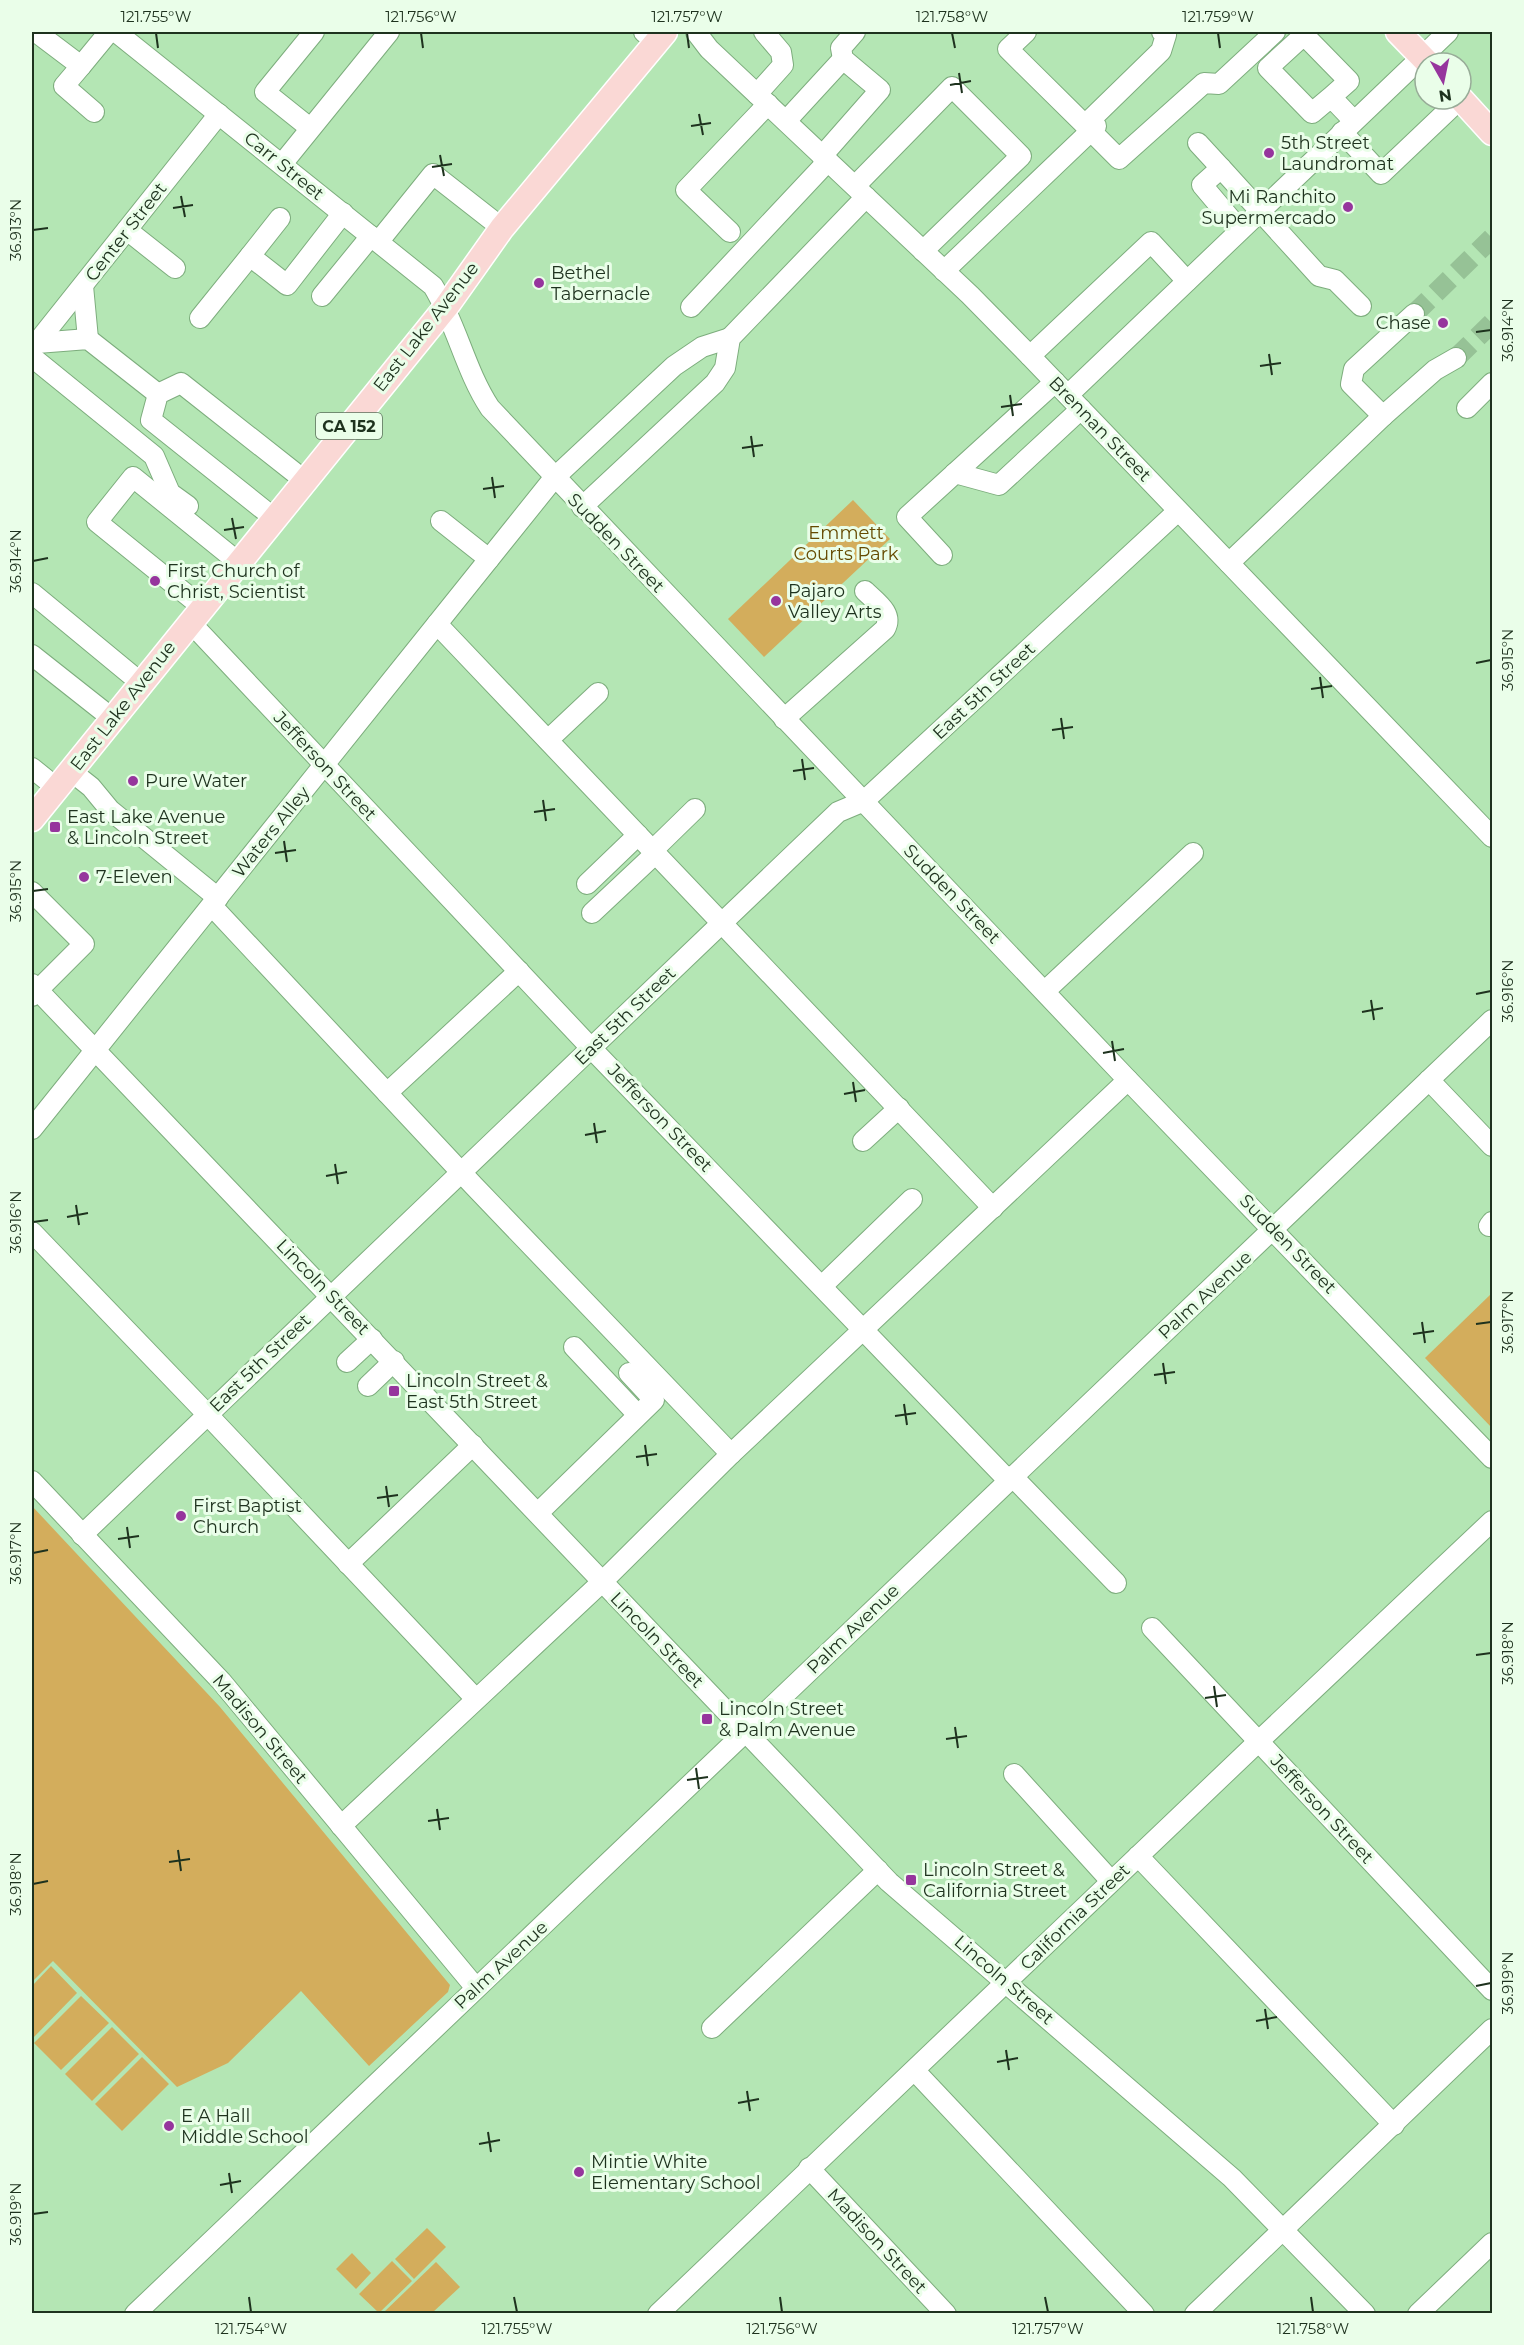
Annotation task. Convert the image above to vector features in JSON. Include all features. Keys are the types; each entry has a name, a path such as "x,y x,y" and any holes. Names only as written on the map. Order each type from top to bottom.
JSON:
{"main road":[{"path":"1398,32 1417,51"},
{"name":"East Lake Avenue","path":"32,819 446,307 502,228 655,35"},
{"path":"1473,111 1491,129"}],"street":[{"path":"36,32 81,66"},
{"path":"94,112 64,86 109,32"},
{"name":"Carr Street","path":"116,32 433,286 446,307"},
{"path":"310,128 265,92 314,32"},
{"path":"282,164 389,32"},
{"name":"Brennan Street","path":"696,32 709,49 944,271 1030,356 1492,837"},
{"path":"730,232 686,190 762,99 783,65 780,52 764,32"},
{"path":"691,307 825,158 879,90 843,59 841,48 855,32"},
{"path":"1026,32 1008,49 1091,127 1119,159 1204,83 1219,84 1275,32"},
{"path":"944,271 1091,127 1161,51 1166,35 1162,32"},
{"path":"1432,51 1448,32"},
{"path":"786,121 843,59"},
{"path":"955,473 999,485 1068,395 1260,210 1413,70"},
{"path":"582,507 715,383 725,368 730,338 952,87 1021,156 923,251"},
{"path":"1331,98 1381,174 1448,111"},
{"name":"Center Street","path":"33,350 219,114"},
{"path":"1198,143 1319,276 1335,280 1361,306"},
{"path":"1221,168 1202,185 1240,230"},
{"path":"322,296 434,174 502,228"},
{"path":"250,256 286,285 343,213"},
{"path":"200,318 280,218"},
{"path":"127,230 175,268"},
{"path":"1030,356 1151,242 1187,281"},
{"path":"82,286 88,339 158,394"},
{"name":"Sudden Street","path":"446,307 480,394 490,408 1128,1080 1274,1229 1492,1458"},
{"path":"1383,416 1352,384 1354,369 1414,314"},
{"name":"Waters Alley","path":"35,1116 95,1051 554,478 674,366 702,347 730,338"},
{"path":"33,350 88,339"},
{"path":"33,350 154,456 170,493 243,557"},
{"path":"1228,564 1383,416 1435,370 1456,358"},
{"path":"274,518 151,420 158,394 181,383 304,480"},
{"path":"1467,408 1492,383"},
{"path":"942,555 907,517 955,473 1068,395"},
{"name":"Jefferson Street","path":"243,557 133,477 97,522 196,614 325,765 591,1048 1010,1478 1116,1583"},
{"name":"East 5th Street","path":"82,1535 838,812 864,801 1179,511"},
{"path":"441,521 489,559"},
{"path":"784,719 885,629 888,623 886,612 865,591"},
{"path":"32,593 141,683"},
{"path":"437,624 993,1208"},
{"path":"32,655 113,719"},
{"path":"548,740 598,693"},
{"path":"32,768 92,787 110,810 215,902 461,1173 731,1454"},
{"path":"592,913 695,809"},
{"path":"587,884 638,835"},
{"path":"1045,991 1193,853"},
{"path":"32,892 84,944 33,990"},
{"path":"387,1093 519,971"},
{"name":"Lincoln Street","path":"33,990 331,1295 745,1733 878,1870 1249,2193 1365,2313"},
{"name":"Palm Avenue","path":"135,2313 1492,1020"},
{"path":"341,1826 475,1698 602,1582 731,1454 1128,1080"},
{"path":"1429,1080 1492,1146"},
{"path":"863,1141 899,1108"},
{"path":"822,1286 912,1199"},
{"path":"32,1232 475,1698"},
{"path":"348,1362 372,1339"},
{"path":"574,1347 638,1415"},
{"path":"368,1386 394,1361"},
{"path":"538,1513 654,1400 629,1373"},
{"path":"348,1564 473,1445"},
{"name":"Madison Street","path":"32,1481 221,1681 476,1988"},
{"name":"California Street","path":"658,2313 1492,1521"},
{"name":"Jefferson Street","path":"1152,1628 1492,1990"},
{"path":"1014,1774 1111,1881"},
{"path":"1138,1856 1394,2125"},
{"path":"712,2028 878,1870"},
{"path":"1195,2313 1492,2029"},
{"path":"915,2071 1144,2313"},
{"name":"Madison Street","path":"809,2168 946,2313"},
{"path":"1418,2313 1492,2243"}],"green space":[{"name":"Emmett Courts Park","path":"853,500 890,539 764,657 728,619"},
{"path":"1492,1293 1492,1428 1425,1358"},
{"path":"32,1506 220,1707 450,1985 448,1992 369,2066 301,1991 228,2063 177,2087 53,1961 32,1982"},
{"path":"51,1966 77,1993 32,2039 32,1986"},
{"path":"81,1996 109,2023 61,2070 34,2043"},
{"path":"112,2027 139,2054 92,2101 65,2074"},
{"path":"142,2057 169,2084 122,2131 95,2104"},
{"path":"427,2228 446,2247 414,2279 395,2259"},
{"path":"352,2253 371,2273 356,2289 336,2269"},
{"path":"392,2261 412,2281 379,2313 359,2294"},
{"path":"436,2262 460,2287 432,2313 383,2313"}],"tunnel":[{"path":"1414,314 1492,238"},
{"path":"1456,358 1492,323"}],"place":[{"name":"5th Street Laundromat","path":"1269,153"},
{"name":"Mi Ranchito Supermercado","path":"1348,207"},
{"name":"Bethel Tabernacle","path":"539,283"},
{"name":"Chase","path":"1443,323"},
{"name":"First Church of Christ, Scientist","path":"155,581"},
{"name":"Pajaro Valley Arts","path":"776,601"},
{"name":"Pure Water","path":"133,781"},
{"name":"East Lake Avenue & Lincoln Street","path":"55,827"},
{"name":"7-Eleven","path":"84,877"},
{"name":"Lincoln Street & East 5th Street","path":"394,1391"},
{"name":"First Baptist Church","path":"181,1516"},
{"name":"Lincoln Street & Palm Avenue","path":"707,1719"},
{"name":"Lincoln Street & California Street","path":"911,1880"},
{"name":"E A Hall Middle School","path":"169,2126"},
{"name":"Mintie White Elementary School","path":"579,2172"}]}
